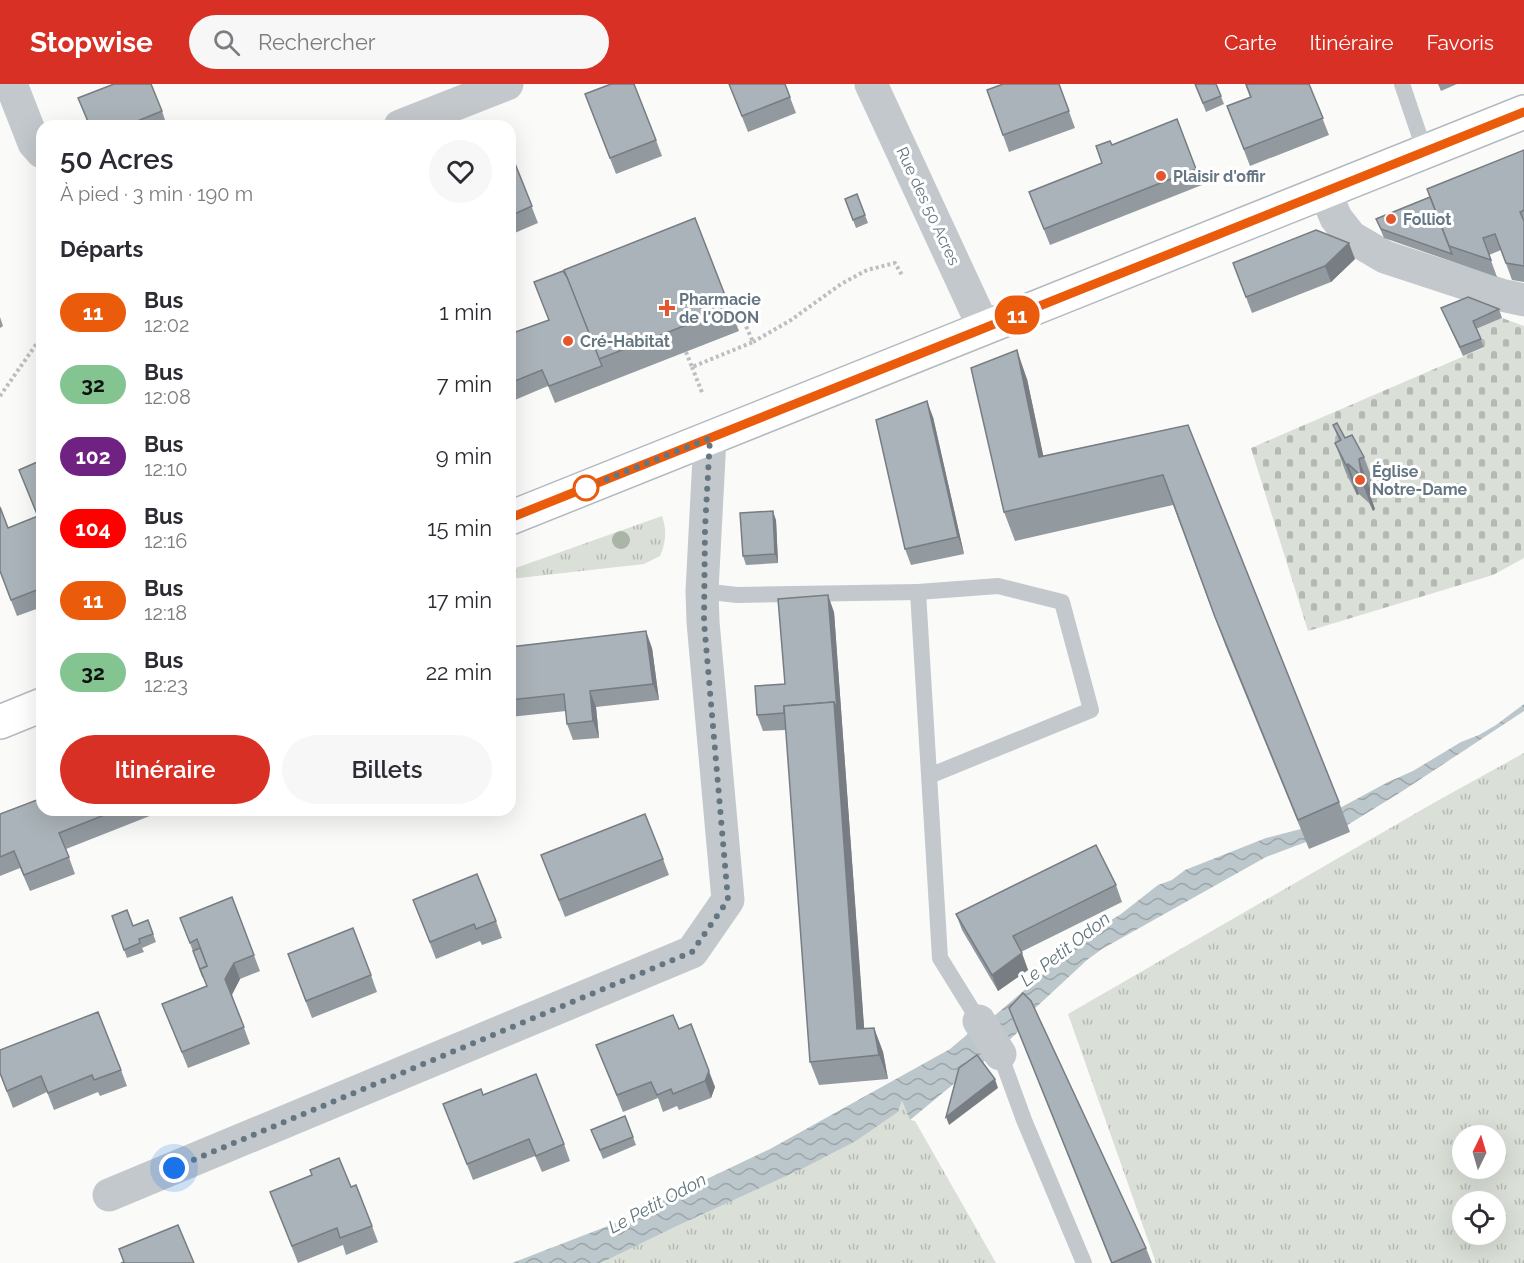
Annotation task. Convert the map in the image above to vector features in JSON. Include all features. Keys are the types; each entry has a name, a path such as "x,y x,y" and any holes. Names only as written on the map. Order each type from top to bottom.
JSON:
{"main road":[{"path":"516,516 1524,112"},
{"path":"0,722 36,707"}],"street":[{"path":"11,84 36,145"},
{"path":"415,120 507,84"},
{"name":"Rue des 50 Acres","path":"871,84 984,328"},
{"path":"1325,192 1336,218 1351,237 1385,257 1501,296 1524,300"},
{"path":"109,1195 692,952 728,900 702,591 710,438"},
{"path":"979,1021 1000,1054"}],"lane":[{"path":"1402,84 1425,152"},
{"path":"702,591 736,595 918,592 998,586 1062,602 1091,710 929,776"},
{"path":"918,592 940,958 979,1021"},
{"path":"1000,1054 1024,1120 1084,1263"}],"path":[{"path":"692,367 753,342 791,320 841,284 867,270 895,263 902,274"},
{"path":"731,292 753,342"},
{"path":"0,396 36,345"},
{"path":"686,352 703,395"}],"green space":[{"path":"1502,318 1524,326 1524,558 1493,575 1308,631 1251,448 1483,348 1476,329"},
{"path":"662,516 664,521 665,541 660,556 644,564 516,578 516,568"},
{"path":"1524,753 1524,1263 1156,1263 1068,1014"},
{"path":"902,1101 910,1120 915,1121 996,1263 601,1263 804,1168 856,1141 898,1112"}],"water":[{"name":"Le Petit Odon","path":"1524,704 1524,711 1341,829 1266,857 1102,949 1031,1012 1019,1031 989,1058 910,1120 902,1101 898,1112 856,1141 804,1168 601,1263 512,1263 626,1219 628,1222 650,1206 770,1149 950,1049 993,1017 1093,931 1121,914 1158,885 1172,880 1185,870 1266,838 1301,829 1413,771 1461,742 1479,735"}],"building":[{"path":"114,84 151,84 162,111 140,120 87,120 78,98"},
{"path":"611,84 634,84 656,140 610,158 585,94"},
{"path":"729,84 785,84 790,97 742,116"},
{"path":"1003,84 1059,84 1069,111 1003,135 987,90"},
{"path":"1195,84 1216,84 1221,96 1203,103"},
{"path":"1246,84 1309,84 1323,118 1244,149 1227,106 1251,97"},
{"path":"1177,119 1196,169 1044,229 1029,192 1102,163 1096,146 1110,141 1112,145"},
{"path":"1524,150 1524,210 1520,212 1524,221 1524,266 1506,263 1495,234 1483,238 1491,260 1449,246 1427,189"},
{"path":"516,166 532,206 516,213"},
{"path":"857,194 865,215 853,220 845,199"},
{"path":"1430,197 1452,254 1381,229 1376,219"},
{"path":"695,218 730,308 599,359 564,270"},
{"path":"1316,230 1349,243 1325,266 1246,297 1233,263"},
{"name":"Cré-Habitat","path":"563,271 602,366 549,386 542,370 516,381 516,332 549,320 534,282"},
{"path":"1468,297 1499,309 1473,321 1481,339 1460,347 1441,308"},
{"path":"1017,350 1039,457 1188,425 1339,802 1298,820 1215,617 1163,475 1004,512 971,368"},
{"path":"927,401 958,537 905,549 876,420"},
{"path":"1337,423 1345,438 1352,435 1364,457 1359,459 1365,480 1362,482 1358,473 1348,464 1346,465 1335,443 1341,440 1333,425"},
{"path":"36,463 36,512 19,470"},
{"path":"0,507 8,528 36,517 36,590 11,600 0,571"},
{"path":"773,511 775,554 743,556 740,513"},
{"path":"828,595 837,709 834,702 784,706 784,713 757,715 755,686 785,684 778,599"},
{"path":"646,631 653,684 590,691 593,721 567,724 564,694 516,699 516,646"},
{"path":"834,702 857,1029 874,1028 879,1055 810,1062 784,706"},
{"path":"36,800 36,816 102,816 59,833 69,857 24,875 14,851 0,857 0,814"},
{"path":"645,814 663,859 559,900 541,855"},
{"path":"1096,845 1116,885 1013,936 1022,953 992,975 956,914"},
{"path":"477,874 496,921 476,929 474,924 430,942 413,900"},
{"path":"232,897 254,955 234,963 225,979 244,1027 182,1052 162,1004 207,986 200,969 207,966 197,939 190,943 180,918"},
{"path":"127,910 133,926 148,920 153,934 139,939 140,943 124,950 112,916"},
{"path":"353,928 371,975 306,1001 288,954"},
{"path":"200,948 207,966 200,969 203,977 193,951"},
{"path":"1023,993 1031,1001 1146,1248 1112,1263 1009,1008"},
{"path":"98,1012 121,1070 94,1080 92,1075 48,1093 41,1076 7,1091 0,1073 0,1050"},
{"path":"673,1015 679,1029 691,1024 709,1071 705,1081 673,1094 671,1089 657,1095 651,1082 617,1095 596,1045"},
{"path":"977,1055 995,1079 946,1117 959,1068"},
{"path":"536,1074 564,1144 536,1156 529,1139 467,1164 443,1104 481,1089 483,1095"},
{"path":"625,1116 633,1137 600,1150 591,1130"},
{"path":"339,1158 351,1187 356,1185 372,1226 340,1238 337,1228 292,1246 270,1192 312,1175 310,1170"},
{"path":"178,1225 194,1263 121,1263 124,1262 119,1249"}],"bus line":[{"name":"11","path":"516,516 1524,112"}],"place":[{"name":"Plaisir d'offir","path":"1161,176"},
{"name":"Folliot","path":"1391,219"},
{"name":"Pharmacie de l'ODON","path":"667,308"},
{"name":"Cré-Habitat","path":"568,341"},
{"name":"Église Notre-Dame","path":"1360,480"}],"route":[{"path":"174,1168 692,952 728,900 702,591 710,438 582,489 586,488"}]}
